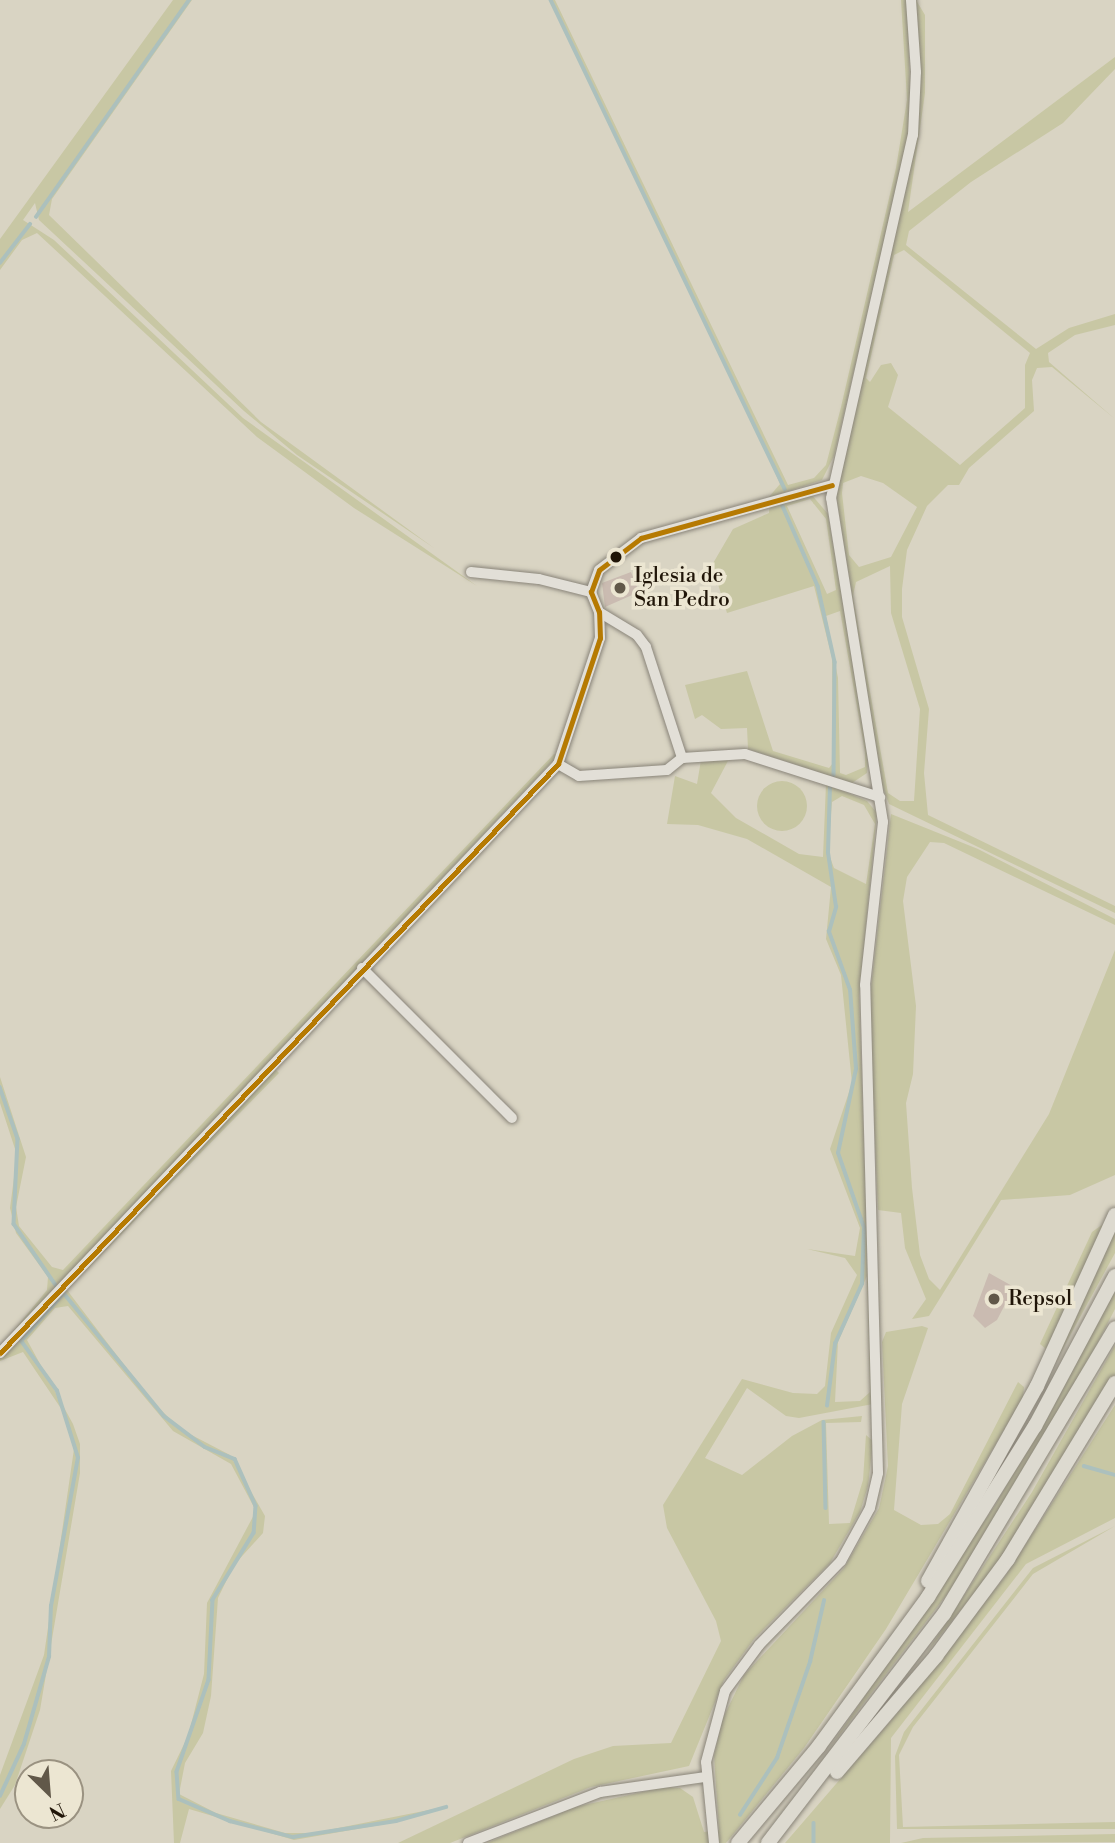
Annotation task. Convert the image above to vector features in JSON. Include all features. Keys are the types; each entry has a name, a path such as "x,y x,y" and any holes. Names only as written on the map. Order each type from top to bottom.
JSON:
{"highway":[{"path":"883,1661 1037,1386 1115,1215"},
{"path":"738,1843 883,1661 1035,1426 1115,1276"},
{"path":"800,1807 944,1614 1115,1328"},
{"path":"768,1843 892,1710 1008,1559 1115,1383"}],"street":[{"path":"715,1843 711,1831 706,1777 707,1746 725,1691 759,1645 841,1561 870,1508 878,1473 865,985 882,842 880,797 837,550 832,485 913,135 916,72 911,0"},
{"path":"0,1353 558,764 600,638 599,611 591,592 599,570 640,538 832,485"},
{"path":"471,572 539,579 591,592"},
{"path":"599,611 637,635 646,647 682,758"},
{"path":"558,764 579,776 667,770 682,758 745,754 880,797"},
{"path":"362,968 512,1118"},
{"path":"468,1843 600,1792 706,1777"}],"green space":[{"path":"173,0 192,0 52,199 49,215 261,422 434,548 297,455 244,411 39,220 35,203 23,220 54,240 243,418 477,586 354,508 257,437 37,233 22,240 0,270 0,239"},
{"path":"550,0 555,0 788,485 814,478 826,465 841,407 896,168 907,100 901,0 907,0 911,116 905,152 834,456 822,480 768,498 780,484 757,431"},
{"path":"916,0 925,15 925,93 908,212 1115,57 1115,69 1063,123 971,182 909,231 906,245 1036,349 1069,328 1115,314 1115,325 1075,335 1048,353 1049,362 1115,419 1052,367 1037,368 1032,380 1034,411 969,468 959,485 948,485 927,506 907,550 902,617 929,709 924,773 928,815 1115,906 1115,913 889,804 882,785 836,494 917,130","holes":["904,250 1030,353 1025,365 1025,408 960,465 888,407 898,375 891,363 881,365 870,382 866,378 894,255","861,476 883,483 917,507 891,557 859,567 849,555 843,483","890,566 891,613 920,709 914,801 900,801 888,793 853,596 856,582"]},
{"path":"811,494 828,514 869,756 867,773 852,783 748,749 747,728 721,729 702,715 695,719 685,685 747,671 773,751 829,768 833,763 832,658 814,586 727,613 712,565 733,529 769,513 769,505","holes":["810,499 826,519 836,590 827,594 787,506","840,611 865,752 865,767 846,775 840,773 838,678 826,616"]},
{"path":"554,754 557,756 0,1347 47,1290 48,1277 16,1233 10,1208 17,1155 0,1103 0,1077 26,1157 16,1207 19,1226 52,1267 63,1270"},
{"path":"729,759 711,793 736,818 799,854 823,857 826,784 867,801 877,813 859,996 873,1404 799,1418 786,1416 747,1388 705,1458 742,1475 792,1436 822,1420 862,1416 861,1422 826,1423 829,1524 850,1523 863,1480 866,1435 873,1441 868,1486 860,1512 830,1563 754,1639 724,1680 689,1766 591,1787 450,1843 398,1843 574,1759 613,1746 671,1743 721,1641 716,1621 667,1528 663,1505 742,1379 793,1393 817,1394 825,1386 831,1333 857,1275 845,1258 807,1249 855,1256 860,1228 830,1149 852,1083 841,975 826,939 831,887 747,839 698,825 667,824 675,776 697,784 701,760","holes":["842,796 864,805 875,824 866,884 834,868 828,852 832,802","867,1276 870,1392 860,1401 835,1402 838,1342"]},
{"path":"782,781 800,788 807,806 800,824 782,831 764,824 757,806 764,788"},
{"path":"891,814 978,849 1115,919 1115,925 944,843 930,842 907,877 903,901 916,1006 913,1074 906,1103 912,1188 920,1255 929,1279 940,1290 1049,1114 1115,950 1115,1175 1070,1195 1001,1200 929,1316 912,1319 926,1299 905,1248 901,1213 878,1210 869,1005"},
{"path":"273,1067 279,1073 67,1290 151,1400 180,1429 230,1455 265,1516 263,1533 234,1565 218,1598 211,1696 203,1733 185,1763 179,1794 216,1813 285,1833 313,1833 449,1806 397,1822 294,1840 189,1809 180,1843 174,1843 171,1771 188,1736 204,1674 207,1603 256,1511 231,1464 173,1431 68,1306 55,1308 27,1340 73,1424 80,1444 80,1473 40,1710 24,1759 14,1759 14,1787 0,1809 0,1775 44,1655 74,1449 62,1410 23,1352 0,1361 0,1356"},
{"path":"1106,1222 1046,1349 1040,1344 1092,1232"},
{"path":"1115,1230 1115,1253 1017,1433"},
{"path":"1115,1291 1115,1309 1073,1391 951,1589 828,1750 996,1504"},
{"path":"922,1326 928,1328 902,1404 894,1510 921,1525 938,1524 950,1514 1018,1382 1024,1387 1023,1398 886,1629 804,1748 726,1843 487,1843 575,1807 665,1787 680,1788 693,1797 704,1832 719,1830 714,1756 722,1720 744,1675 844,1568 879,1508 888,1466 882,1342 886,1332"},
{"path":"1115,1345 1115,1379 1016,1541 927,1652 1032,1492"},
{"path":"1115,1405 1115,1518 1026,1564 891,1738 890,1843 785,1843 893,1718 1004,1578"},
{"path":"1115,1526 1033,1574 913,1727 899,1755 903,1827 1115,1822 1115,1829 897,1829 895,1756 904,1732 1033,1568"},
{"path":"1115,1834 1115,1842 901,1843 923,1838"}],"building":[{"name":"Iglesia de San Pedro","path":"631,572 639,592 605,607 602,583"},
{"name":"Repsol","path":"989,1273 1014,1287 997,1320 985,1328 973,1316"}],"waterway":[{"path":"36,217 189,0"},
{"path":"551,0 785,489"},
{"path":"0,263 30,224"},
{"path":"782,504 818,586 835,662 834,775"},
{"path":"827,1406 835,1344 862,1284 864,1228 838,1153 856,1069 850,990 829,932 836,907 828,853 830,787"},
{"path":"0,1087 18,1139 14,1224 56,1285"},
{"path":"63,1292 164,1416 205,1447 235,1459 256,1506 254,1533 213,1600 209,1680 177,1772 179,1799 230,1821 293,1837 396,1821 446,1807"},
{"path":"0,1796 24,1744 49,1657 51,1606 78,1458 57,1391 21,1341 64,1293"},
{"path":"824,1422 826,1508"},
{"path":"1084,1466 1115,1475"},
{"path":"740,1815 777,1758 810,1662 824,1601"},
{"path":"814,1823 814,1843"}],"transit line":[{"path":"0,1353 558,764 600,638 599,612 591,592 599,570 641,538 832,485"}],"place":[{"name":"Iglesia de San Pedro","path":"620,588"},
{"name":"Repsol","path":"994,1299"}]}
